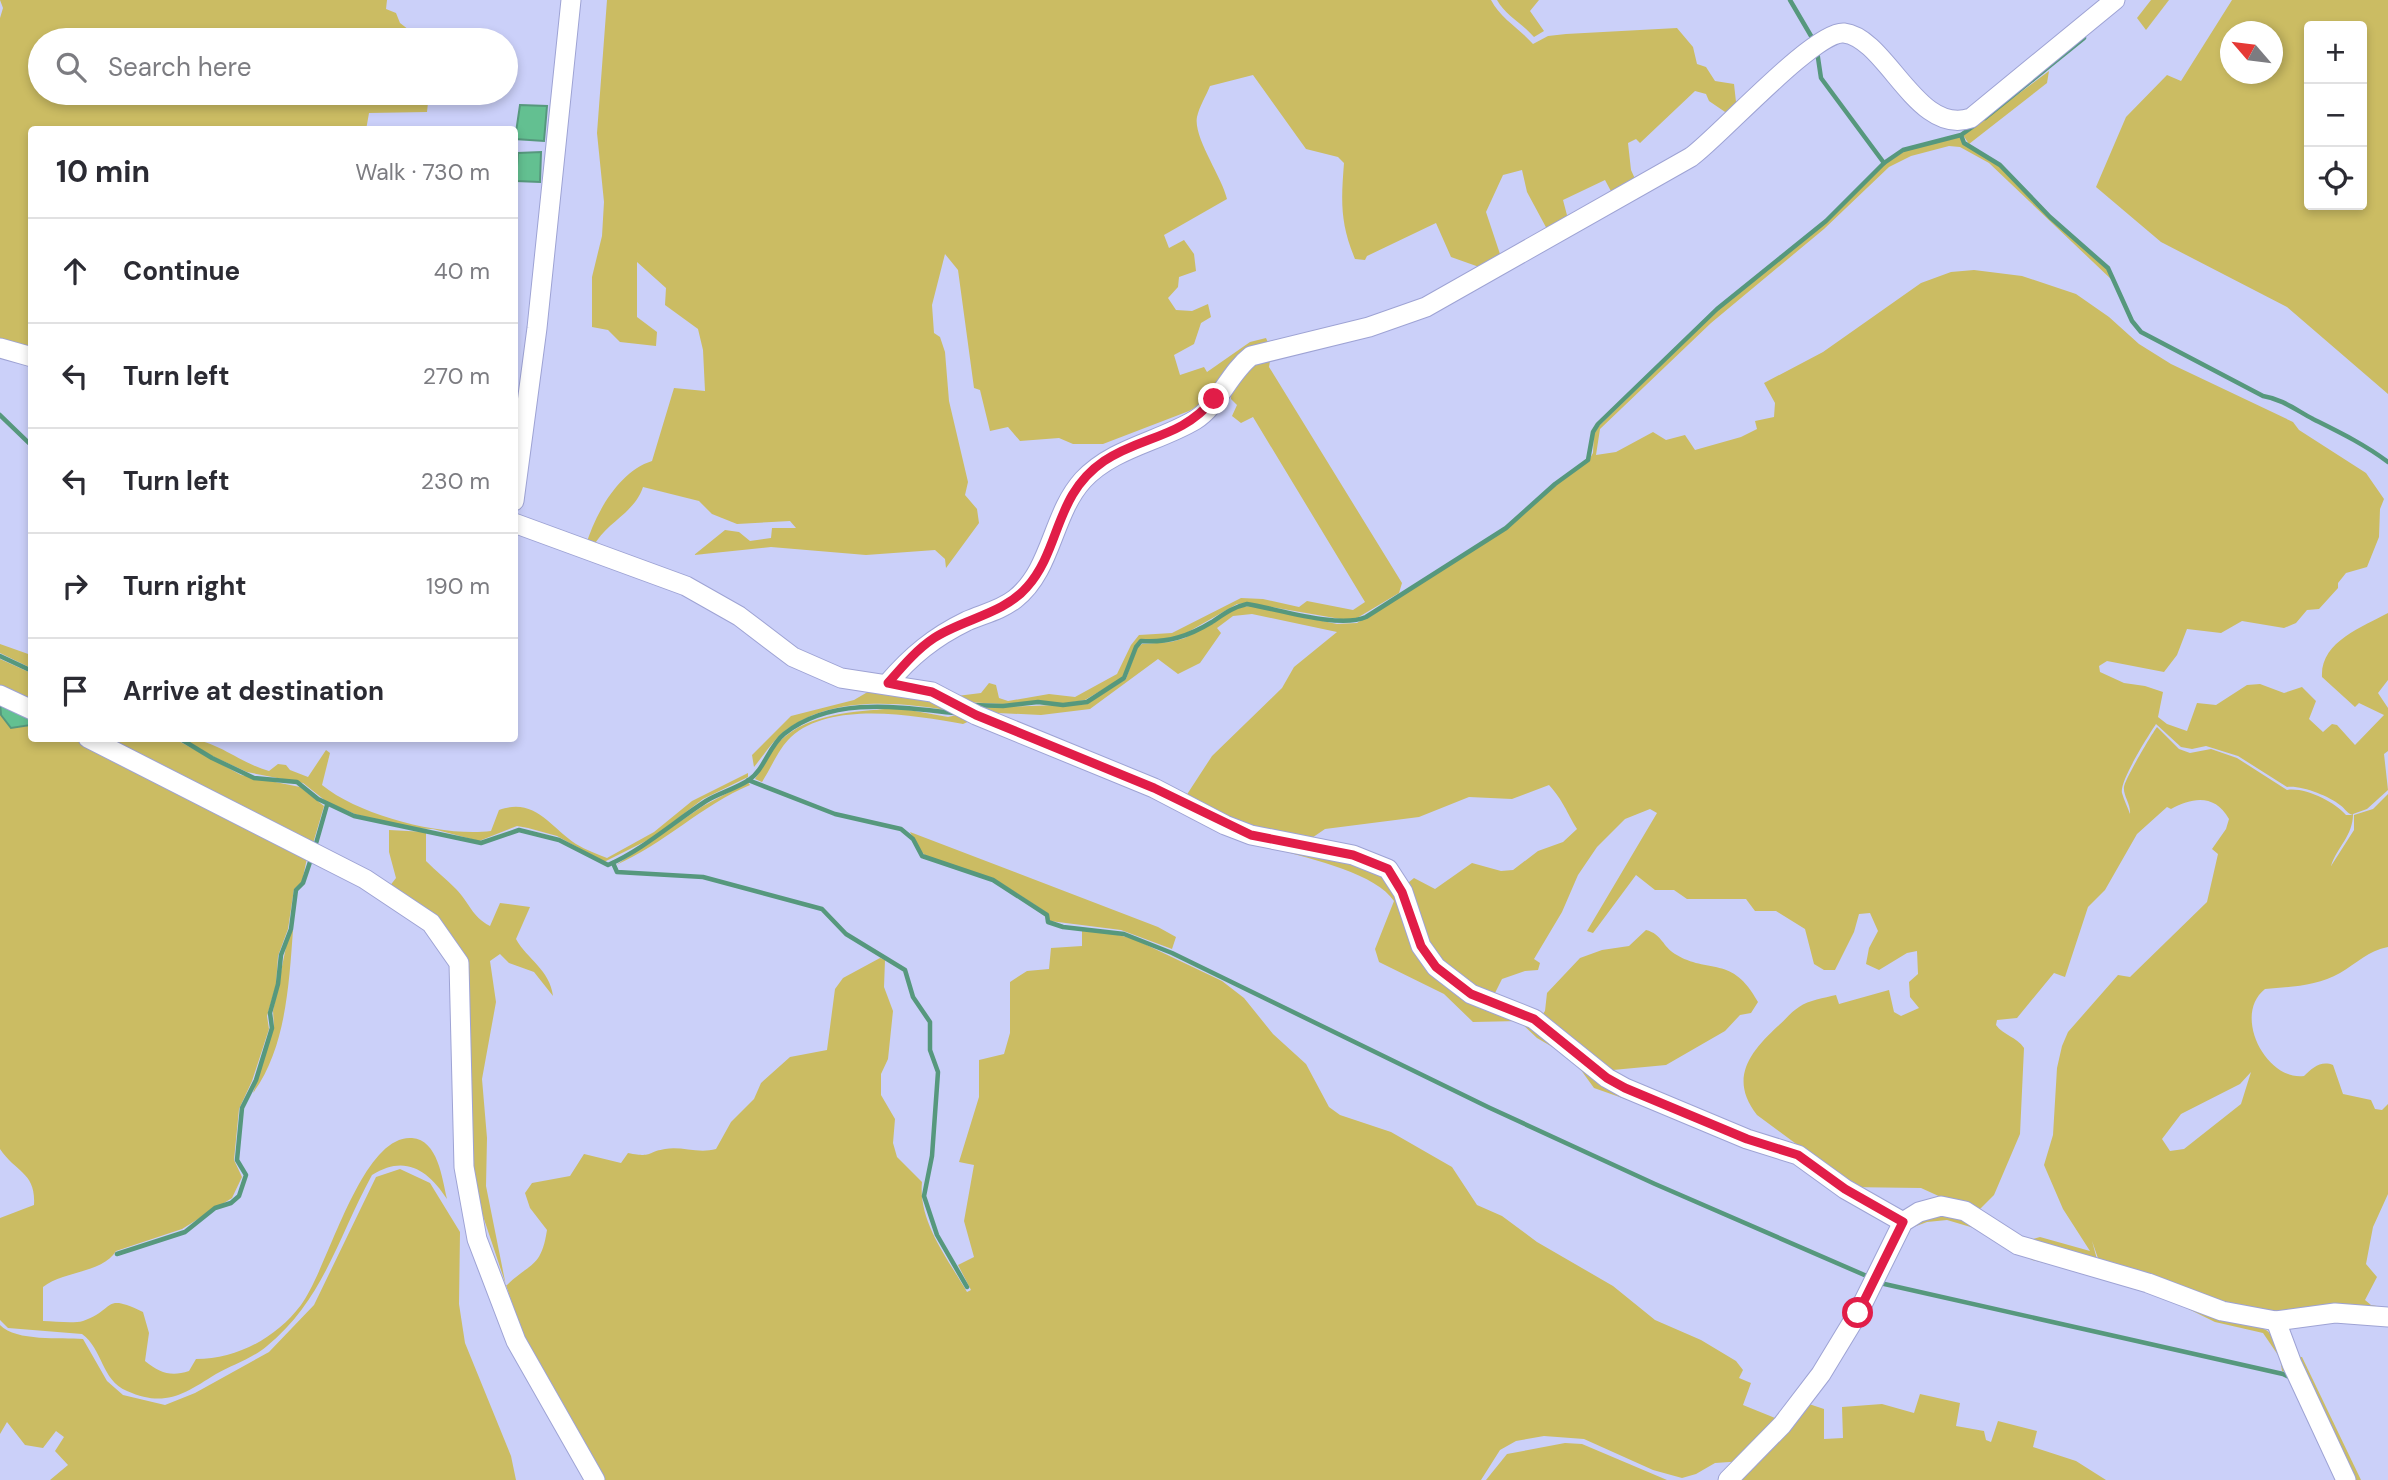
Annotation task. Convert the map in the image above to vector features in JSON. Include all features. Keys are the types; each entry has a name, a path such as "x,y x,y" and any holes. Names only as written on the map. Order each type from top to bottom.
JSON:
{"street":[{"path":"518,471 537,328 571,0"},
{"path":"888,683 908,659 933,639 1014,600 1029,586 1044,559 1067,502 1083,481 1104,461 1198,418 1238,366 1251,356 1370,327 1426,307 1691,157 1712,142 1756,97 1800,59 1835,36 1844,33 1871,49 1927,108 1941,118 1960,122 1971,118 2115,0"},
{"path":"0,348 28,356"},
{"path":"518,524 686,586 739,616 793,657 841,678 864,683 888,683 932,692 976,715 1154,788 1251,835 1353,855 1388,869 1402,892 1421,946 1436,967 1471,994 1534,1019 1607,1078 1625,1088 1747,1139 1798,1155 1845,1189 1903,1222"},
{"path":"0,695 28,708"},
{"path":"96,742 365,879 410,906 431,923 447,943 459,963 464,1167 477,1239 516,1341 595,1480"},
{"path":"1728,1480 1782,1425 1821,1374 1858,1313 1903,1222 1919,1212 1941,1206 1965,1211 2018,1245 2148,1283 2199,1304 2276,1321 2335,1313 2388,1317"},
{"path":"2276,1321 2292,1364 2346,1480"}],"shaded area":[{"path":"0,0 387,0 386,9 396,13 400,23 406,28 28,28 28,105 428,105 427,112 369,113 367,126 28,126 28,354 0,346 0,18 3,8"},
{"path":"607,0 1491,0 1500,13 1533,44 1548,36 1566,34 1677,28 1693,47 1697,64 1706,67 1715,81 1734,84 1737,111 1731,116 1709,101 1706,94 1695,91 1640,143 1636,139 1628,143 1631,170 1636,181 1613,195 1605,180 1563,200 1568,219 1548,231 1527,192 1522,170 1503,175 1486,212 1501,257 1482,268 1451,257 1436,223 1367,256 1365,260 1355,259 1343,212 1344,163 1338,157 1306,149 1253,75 1210,86 1198,113 1197,125 1203,146 1227,199 1164,235 1169,248 1184,240 1194,254 1196,271 1179,277 1178,287 1168,298 1176,310 1192,311 1208,304 1211,317 1201,323 1194,344 1174,355 1180,375 1204,367 1207,372 1250,342 1266,338 1269,345 1208,400 1189,411 1103,444 1073,444 1059,438 1020,441 1008,427 990,431 980,390 974,388 958,270 945,254 932,305 934,333 940,337 945,352 949,401 968,482 965,495 977,509 979,523 946,568 945,559 935,550 866,555 771,547 694,555 725,530 739,532 750,541 771,538 772,528 796,528 790,521 737,524 712,514 699,501 643,487 633,504 605,531 593,547 586,545 595,520 610,495 629,474 652,461 674,388 705,391 703,350 698,329 665,305 666,288 637,262 637,317 657,332 656,346 620,342 608,330 592,327 592,277 602,236 604,202 597,133"},
{"path":"1497,0 1539,0 1530,11 1544,31 1534,37 1505,11"},
{"path":"2151,0 2169,0 2146,30 2137,18"},
{"path":"2232,0 2388,0 2388,394 2287,307 2161,242 2096,187 2126,117 2167,75 2181,81"},
{"path":"2049,71 2047,83 1969,144 1963,135"},
{"path":"520,105 547,106 544,141 518,139"},
{"path":"1960,137 1963,144 1999,166 2049,218 2106,268 2113,281 1989,163 1960,147 1949,146 1911,156 1889,167 1824,229 1711,323 1600,429 1596,455 1616,452 1653,432 1666,440 1685,435 1695,450 1741,437 1757,429 1755,421 1774,417 1775,403 1764,383 1823,352 1921,283 1951,272 1974,270 2022,276 2076,294 2109,317 2139,344 2171,364 2293,422 2299,430 2366,473 2384,499 2380,509 2379,537 2367,567 2346,573 2338,583 2338,588 2319,609 2307,610 2296,623 2284,628 2242,621 2221,633 2187,629 2177,655 2164,672 2107,661 2099,666 2100,672 2124,683 2163,692 2158,717 2167,724 2187,731 2197,703 2216,705 2247,685 2260,684 2284,693 2302,687 2316,701 2309,719 2323,732 2332,724 2337,725 2355,745 2384,715 2359,703 2355,707 2322,677 2323,665 2328,654 2344,637 2388,613 2388,680 2378,693 2388,708 2388,751 2384,754 2388,790 2367,809 2353,814 2353,815 2352,822 2348,835 2331,866 2354,830 2354,815 2373,809 2388,794 2388,947 2369,954 2322,981 2265,989 2256,1000 2252,1014 2258,1044 2266,1058 2277,1068 2290,1075 2304,1076 2321,1064 2333,1065 2343,1094 2371,1100 2375,1109 2382,1110 2388,1104 2388,1194 2373,1227 2366,1264 2377,1277 2365,1300 2371,1305 2388,1308 2274,1317 2100,1264 2092,1241 2098,1263 2022,1242 2040,1237 2090,1251 2063,1209 2044,1165 2053,1135 2057,1068 2062,1046 2068,1032 2118,975 2130,977 2207,902 2218,854 2212,849 2226,829 2229,819 2217,805 2210,802 2195,800 2171,809 2167,807 2137,834 2105,890 2088,907 2065,977 2054,973 2017,1018 1997,1020 1996,1025 2024,1048 2020,1134 1994,1195 1976,1213 1921,1188 1846,1187 1837,1174 1757,1115 1744,1090 1746,1067 1751,1057 1793,1011 1803,1005 1836,995 1839,1004 1889,990 1894,1012 1901,1016 1919,1008 1910,997 1909,982 1918,974 1917,951 1907,953 1879,970 1866,964 1869,948 1878,931 1870,913 1859,914 1854,932 1835,970 1824,970 1814,964 1805,929 1776,911 1755,911 1746,899 1687,899 1674,890 1655,890 1636,875 1593,933 1587,931 1657,813 1650,809 1625,819 1597,847 1578,875 1562,912 1534,959 1540,963 1538,970 1525,971 1502,979 1492,999 1437,964 1403,887 1414,878 1435,889 1472,863 1501,871 1513,870 1538,851 1563,842 1577,829 1549,785 1512,799 1469,797 1419,817 1325,829 1303,844 1264,835 1184,799 1212,756 1282,688 1294,667 1337,632 1252,614 1233,616 1217,628 1221,633 1200,663 1178,674 1158,659 1090,709 1041,715 996,715 969,708 1087,704 1126,679 1137,648 1142,644 1185,638 1236,608 1250,606 1337,624 1357,623 1508,528 1589,460 1593,453 1594,434 1599,426 1718,310 1828,221 1885,164 1905,151","holes":["2156,724 2181,747 2192,749 2206,746 2238,756 2287,787 2307,789 2322,795 2353,815 2346,815 2311,793 2287,790 2237,758 2211,749 2190,753 2179,749 2157,727 2125,783 2124,790 2130,814 2122,787 2129,769","2251,1072 2241,1104 2184,1149 2170,1151 2162,1139 2181,1114 2240,1084"]},
{"path":"541,152 540,182 518,181 518,153"},
{"path":"1271,355 1269,367 1402,583 1399,593 1352,621 1248,603 1237,604 1181,636 1138,643 1122,678 1085,700 1062,704 1036,701 1003,704 965,702 906,684 905,677 957,696 981,693 989,683 996,685 999,698 1008,701 1049,694 1075,697 1117,674 1139,635 1172,633 1241,598 1263,599 1299,607 1307,601 1353,610 1365,602 1253,417 1241,423 1232,416 1237,405 1231,399 1232,378"},
{"path":"0,644 28,654 28,667 0,653"},
{"path":"0,659 28,672 28,703 0,689"},
{"path":"871,690 911,692 953,711 911,705 867,704 824,711 786,730 754,767 752,755 791,716 854,700"},
{"path":"0,702 28,716 28,725 11,728 1,715"},
{"path":"0,706 1,715 22,727 28,726 28,742 80,742 307,858 302,882 294,889 288,929 278,956 276,985 267,1016 269,1029 252,1081 239,1109 234,1160 242,1177 232,1198 182,1229 116,1251 102,1264 43,1287 43,1321 79,1322 93,1317 115,1303 130,1306 143,1312 149,1333 145,1361 166,1373 189,1371 196,1359 241,1351 268,1337 291,1317 311,1287 362,1180 377,1157 394,1143 412,1138 428,1145 437,1161 447,1199 432,1180 415,1168 395,1166 372,1175 316,1288 286,1328 255,1354 184,1393 152,1398 140,1396 118,1386 89,1340 82,1334 8,1328 0,1320 0,1218 34,1205 34,1194 28,1179 0,1149"},
{"path":"898,708 948,717 962,714 972,720 963,724 922,717 875,714 829,718 808,725 791,737 762,782 755,779 777,744 799,727 840,714"},
{"path":"103,742 180,742 241,775 300,787 324,806 312,847"},
{"path":"189,742 206,742 269,771 278,764 286,765 290,770 308,777 326,750 330,753 322,785 338,796 380,815 450,831 491,831 499,810 523,807 541,816 576,844 607,858 654,832 692,801 748,773 748,777 703,799 652,838 604,862 557,836 528,828 517,826 479,841 433,829 408,828 355,814 327,802 303,783 247,772"},
{"path":"748,782 750,785 732,793 616,865 703,806"},
{"path":"389,830 426,832 426,861 456,889 479,918 490,926 500,903 530,907 516,939 543,972 551,987 553,996 534,972 509,963 500,954 490,961 496,1002 482,1079 487,1138 486,1186 506,1283 482,1213 472,1166 463,967 389,887 396,878 389,852"},
{"path":"910,832 1158,927 1176,937 1172,949 1121,930 1050,921 1046,912 993,878 930,859 919,850"},
{"path":"1228,835 1360,862 1391,882 1416,951 1665,1113 1594,1088 1573,1059 1537,1038 1519,1021 1473,1022 1444,994 1379,962 1375,949 1394,901 1382,889 1343,869"},
{"path":"293,930 287,993 279,1036 273,1056 253,1093 274,1026 273,1011 288,937"},
{"path":"1646,930 1656,934 1675,954 1699,964 1729,971 1739,977 1758,1002 1751,1013 1740,1015 1725,1031 1666,1065 1602,1071 1539,1019 1545,1011 1547,993 1580,958 1602,950 1629,946"},
{"path":"1082,931 1106,932 1134,939 1222,981 1244,998 1273,1034 1306,1064 1329,1107 1340,1115 1391,1132 1452,1167 1477,1205 1502,1216 1537,1242 1613,1286 1655,1320 1701,1340 1736,1361 1743,1370 1739,1378 1751,1383 1743,1405 1780,1420 1744,1461 1715,1463 1696,1474 1682,1478 1653,1470 1584,1439 1544,1436 1516,1441 1500,1450 1481,1480 604,1480 524,1339 506,1286 538,1259 544,1243 547,1230 530,1208 525,1193 532,1183 570,1176 584,1154 621,1163 628,1153 646,1155 671,1148 703,1151 716,1149 731,1122 754,1099 761,1083 790,1057 827,1050 835,989 843,978 880,958 885,960 884,987 893,1011 888,1059 881,1074 881,1095 895,1119 893,1143 897,1157 922,1182 925,1211 936,1240 967,1292 971,1290 958,1265 974,1257 964,1221 974,1165 959,1162 979,1097 979,1060 1004,1054 1010,1033 1010,982 1027,971 1049,969 1051,948 1082,946"},
{"path":"400,1169 430,1183 460,1232 459,1304 465,1343 511,1456 516,1480 50,1480 68,1465 55,1451 64,1437 56,1431 43,1448 25,1445 7,1422 0,1434 0,1325 17,1334 39,1338 83,1339 107,1381 123,1395 165,1405 195,1393 269,1352 314,1305 376,1177"},
{"path":"1936,1216 1956,1217 2221,1319 2266,1330 2275,1342 2286,1372 2282,1371 2280,1358 2263,1333 2215,1322 2166,1298 2109,1279 2032,1260 1974,1228 1947,1220 1927,1222 1911,1228 1882,1282 1911,1224"},
{"path":"2297,1357 2302,1357 2361,1480 2355,1480"},
{"path":"1920,1394 1960,1403 1956,1426 1984,1431 1986,1440 1991,1442 1998,1421 2037,1431 2033,1447 2076,1461 2106,1480 1737,1480 1809,1404 1824,1409 1824,1439 1843,1438 1842,1407 1882,1404 1914,1413"},
{"path":"1565,1443 1582,1444 1667,1480 1486,1480 1507,1454"}],"waterway":[{"path":"1790,0 1814,41"},
{"path":"1985,118 2084,38"},
{"path":"1817,51 1821,78 1884,163"},
{"path":"972,705 1003,706 1038,702 1063,705 1087,702 1124,678 1141,641 1169,640 1187,635 1247,604 1340,621 1366,617 1506,528 1555,484 1588,460 1593,432 1598,424 1717,309 1826,221 1884,163 1903,150 1961,135 1975,125"},
{"path":"1961,135 1964,143 2000,165 2050,217 2108,268 2132,321 2141,332 2263,396 2289,405 2361,444 2388,462"},
{"path":"0,415 28,442"},
{"path":"0,656 28,669"},
{"path":"186,742 254,778 297,782 318,799 354,816 481,843 519,830 559,840 608,865 646,844 706,801 749,780 759,770 779,739 803,722 823,714 866,707 954,713"},
{"path":"748,780 835,814 901,829 913,839 922,856 993,880 1047,915 1048,922 1063,927 1124,934 1172,953 1490,1108 1655,1184 1869,1277"},
{"path":"315,847 327,805"},
{"path":"117,1254 185,1232 215,1208 231,1203 239,1196 246,1175 237,1160 242,1108 256,1080 272,1028 270,1013 278,984 281,955 291,929 296,890 303,883 311,859"},
{"path":"613,863 617,872 703,877 822,909 846,934 905,970 913,997 930,1022 930,1050 938,1072 932,1156 924,1196 937,1235 967,1287"},
{"path":"1880,1283 2291,1378"}],"route":[{"path":"1214,399 1198,418 1104,461 1083,481 1067,502 1044,559 1029,586 1014,600 933,639 908,659 888,683 932,692 976,715 1154,788 1225,825 1251,835 1353,855 1388,869 1397,879 1421,946 1436,967 1471,994 1534,1019 1607,1078 1625,1088 1747,1139 1798,1155 1865,1202 1903,1222 1858,1313"}]}
